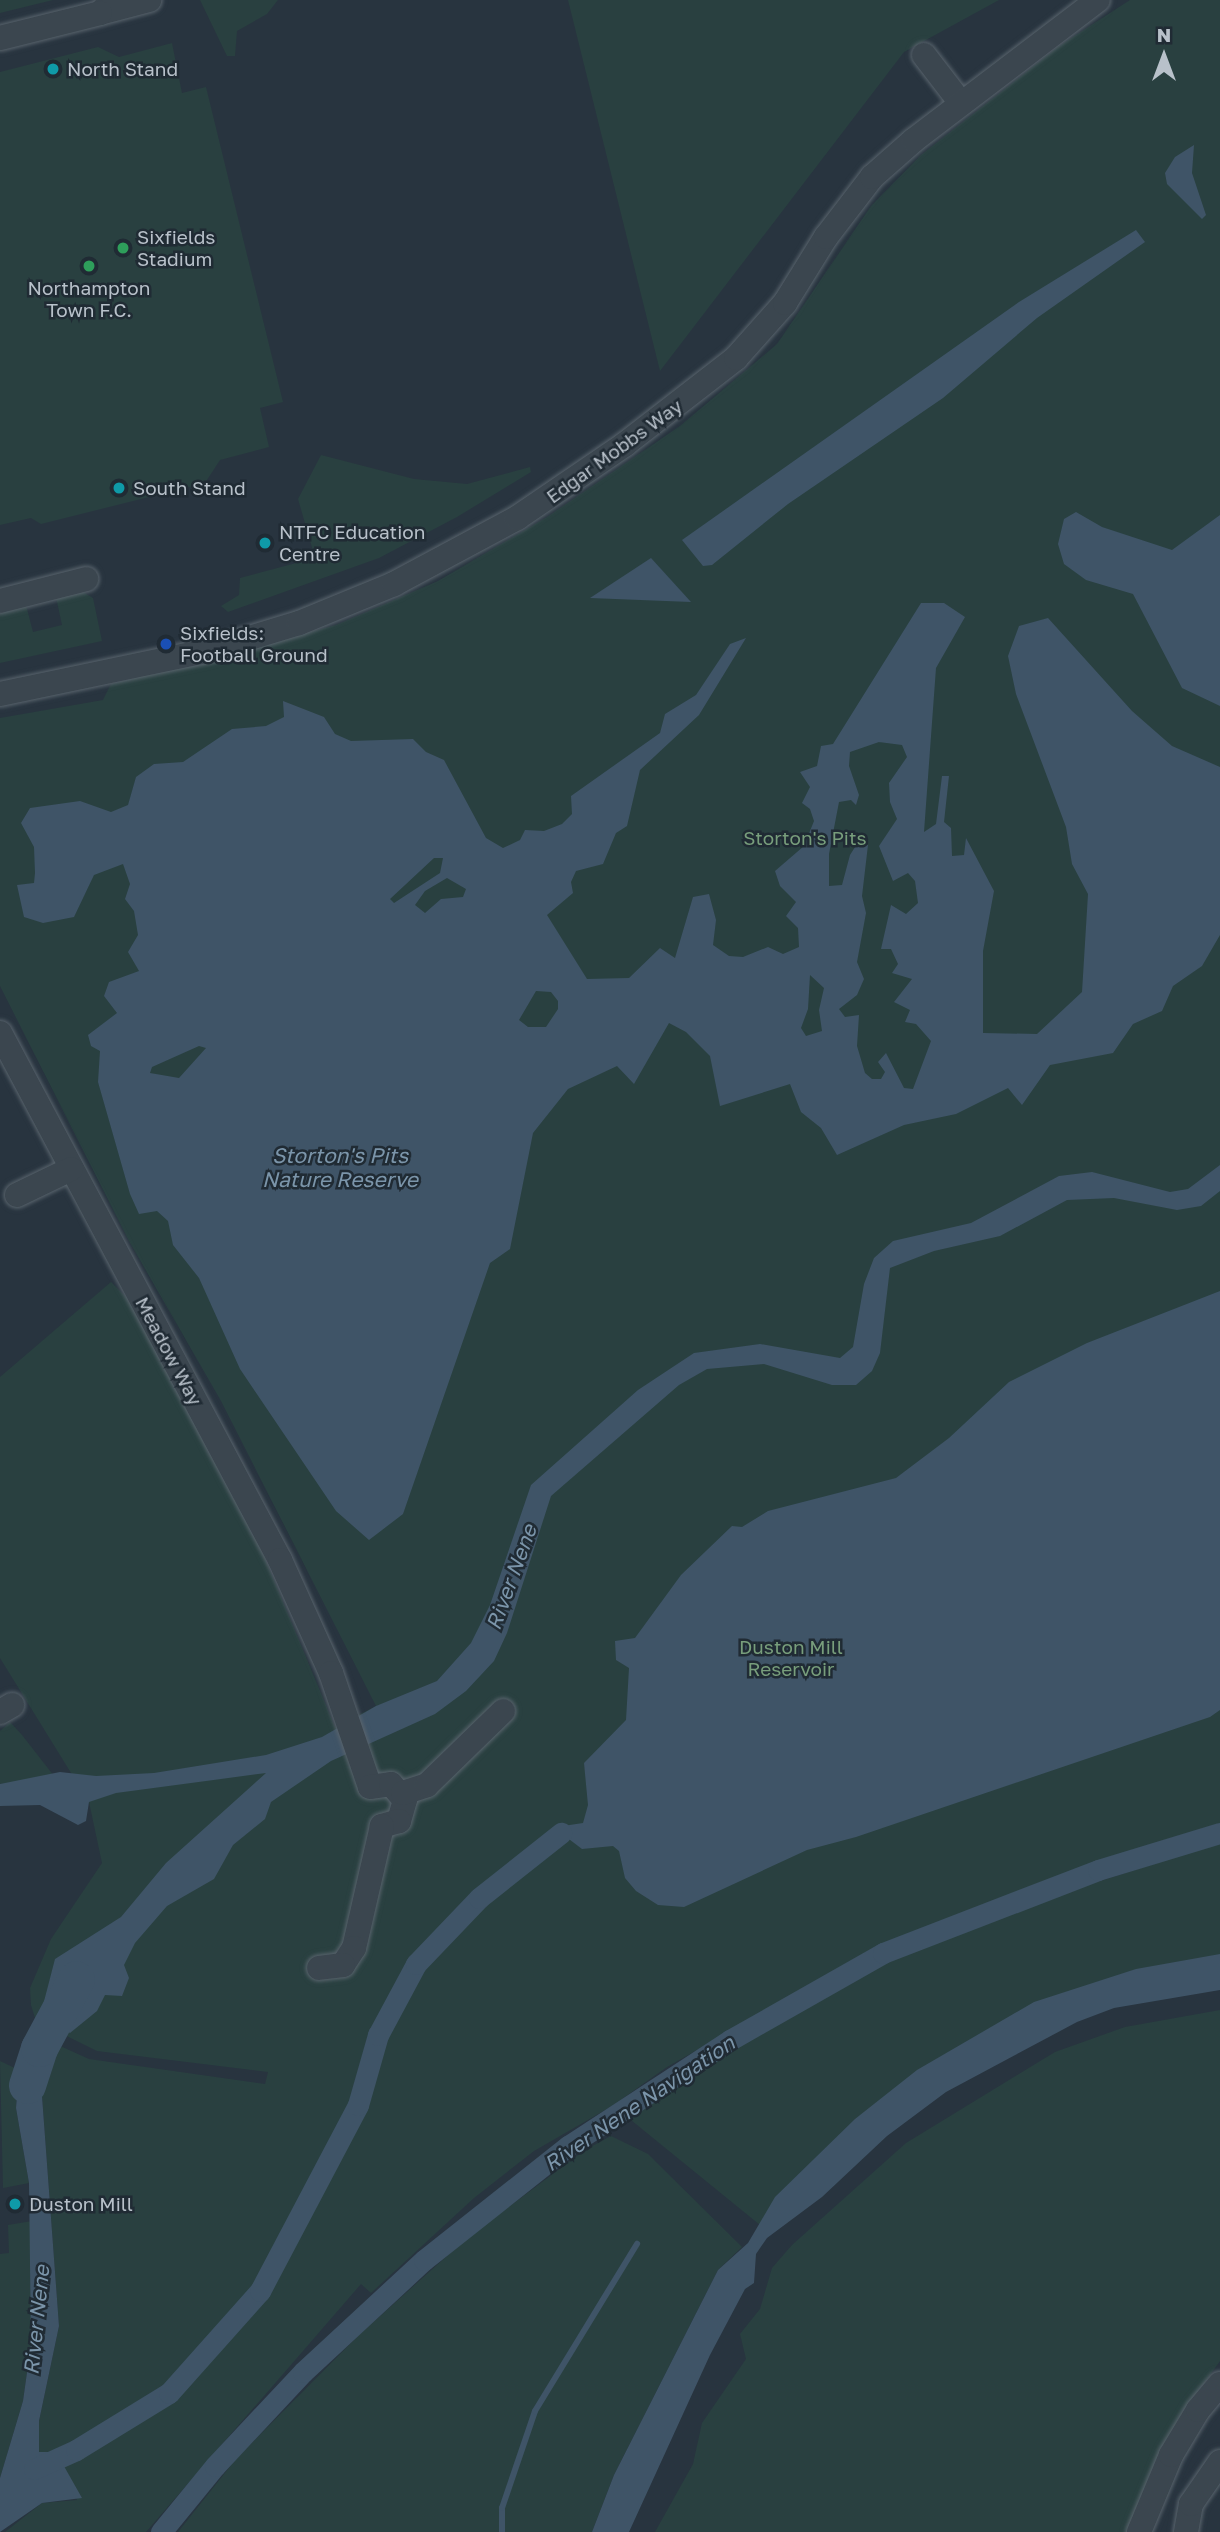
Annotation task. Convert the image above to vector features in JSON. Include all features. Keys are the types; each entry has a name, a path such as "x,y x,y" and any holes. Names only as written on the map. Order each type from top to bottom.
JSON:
{"street":[{"path":"0,38 106,7 149,0"},
{"name":"Edgar Mobbs Way","path":"0,694 210,650 288,626 394,584 517,518 624,445 736,358 785,303 832,228 872,177 961,103 1097,0"},
{"path":"924,55 961,103"},
{"path":"0,601 86,579"},
{"name":"Meadow Way","path":"0,1033 244,1489 331,1673 343,1716 370,1787 384,1782 403,1793"},
{"path":"17,1195 71,1169"},
{"path":"319,1968 343,1965 354,1948 382,1826 393,1825 403,1815 403,1793 427,1785 503,1711"},
{"path":"1139,2532 1171,2455 1198,2410 1220,2384"},
{"path":"1186,2532 1191,2504 1220,2462"}],"green space":[{"path":"0,0 53,0 0,13"},
{"path":"200,0 278,0 267,14 237,31 235,56 227,56"},
{"path":"568,0 999,0 904,52 660,371"},
{"name":"Storton's Pits","path":"1130,0 1220,0 1220,1823 1126,1852 980,1907 845,1966 667,2067 612,2106 534,2151 474,2198 371,2293 361,2284 146,2532 5,2532 42,2503 77,2500 56,2452 39,2453 39,2421 59,2326 42,2096 58,2045 89,2059 265,2084 268,2072 97,2051 36,2021 31,2005 30,1988 51,1939 102,1863 89,1802 0,1658 0,1377 111,1282 136,1307 244,1508 335,1727 376,1706 221,1401 129,1241 0,986 0,718 103,700 111,684 336,625 438,581 547,517 680,426 777,344 871,206 921,155 1059,46"},
{"name":"Sixfields Stadium","path":"172,43 182,93 206,87 283,402 260,408 269,447 220,460 205,483 41,524 31,518 0,525 0,72 98,47 119,57"},
{"path":"321,455 414,479 467,484 530,467 531,472 457,517 379,558 228,612 221,606 239,595 240,578 315,558 298,499"},
{"path":"83,592 93,598 102,641 0,663 0,612 26,605 33,632 62,625 56,597"},
{"path":"10,1722 54,1776 0,1784 0,1731"},
{"path":"1220,1843 1220,1972 1044,2017 760,2225 626,2116 756,2034 896,1957 1072,1890"},
{"path":"1220,2010 1220,2361 1192,2400 1150,2476 1127,2532 655,2532 693,2464 702,2423 746,2359 740,2334 760,2309 772,2268 792,2245 906,2143 1055,2052 1125,2027"},
{"path":"0,2061 19,2070 16,2108 29,2183 3,2188"},
{"path":"611,2136 648,2154 742,2247 718,2270 614,2475 592,2532 178,2532 236,2459 358,2336 467,2238 585,2150"},
{"path":"32,2221 31,2344 23,2401 0,2478 0,2254 9,2253 8,2225"}],"water":[{"path":"1194,145 1192,173 1206,215 1202,219 1167,184 1165,173 1175,157"},
{"path":"1136,230 1145,242 1037,318 943,398 788,504 712,565 703,566 682,540 1019,302"},
{"path":"1076,512 1102,527 1172,550 1220,515 1220,706 1182,688 1133,594 1086,580 1064,564 1058,544 1064,519"},
{"path":"651,558 691,602 590,598"},
{"name":"Storton's Pits Nature Reserve","path":"921,603 944,603 965,617 936,668 924,832 936,824 942,776 949,776 944,822 951,828 952,856 964,855 966,838 994,891 983,951 983,1033 1037,1034 1082,992 1088,894 1072,864 1066,827 1016,694 1008,656 1019,626 1048,618 1132,711 1172,746 1220,767 1220,935 1202,966 1173,986 1162,1011 1133,1024 1113,1053 1050,1065 1022,1105 1008,1088 956,1114 904,1125 837,1155 821,1128 801,1112 790,1084 720,1106 710,1056 686,1032 669,1023 634,1084 617,1066 568,1089 533,1133 510,1249 490,1263 403,1514 369,1540 336,1511 240,1369 199,1278 173,1245 168,1221 157,1211 139,1214 130,1194 98,1082 100,1051 91,1046 88,1035 117,1013 104,996 109,982 139,971 128,952 138,935 134,911 125,899 130,884 123,864 94,875 74,917 43,923 24,917 17,885 34,883 35,873 34,847 21,823 30,808 80,801 111,812 128,805 136,777 154,764 183,762 232,729 266,726 284,717 283,701 324,717 335,734 351,741 413,739 426,752 444,760 486,838 503,848 520,840 525,830 544,831 562,824 572,814 571,796 660,733 665,714 696,695 730,644 746,638 699,715 640,770 627,826 616,833 603,864 576,871 571,882 573,893 547,915 587,979 629,978 660,948 675,958 693,897 709,894 716,920 713,945 729,956 743,957 768,947 783,954 799,947 798,928 786,916 796,902 780,886 775,871 804,846 814,821 810,809 802,803 810,787 800,772 817,766 821,746 833,744","holes":["879,742 902,745 907,757 889,783 890,802 897,819 879,846 893,881 908,873 915,881 918,903 906,914 891,905 881,949 891,949 898,964 892,973 912,979 894,1002 910,1010 905,1022 916,1024 931,1041 913,1089 904,1088 886,1053 878,1062 885,1072 881,1079 872,1079 865,1073 857,1046 859,1015 845,1017 839,1009 857,995 864,979 857,962 866,913 862,896 868,845 857,844 850,855 842,885 829,886 829,854 839,802 851,800 856,805 859,795 849,766 850,752","434,858 443,858 440,873 394,903 390,899","447,878 466,889 463,897 441,899 425,913 415,905 425,891","810,975 824,988 819,1010 822,1031 806,1036 801,1028 808,1009","536,991 551,992 558,1001 558,1009 546,1027 528,1027 519,1020","199,1046 206,1048 179,1078 150,1073 152,1067"]},
{"path":"1220,1165 1220,1191 1201,1206 1177,1210 1114,1198 1067,1200 1000,1236 934,1251 890,1268 880,1353 872,1371 856,1385 832,1385 764,1364 707,1369 679,1385 551,1496 507,1633 494,1661 466,1691 435,1714 331,1761 271,1802 265,1819 233,1845 214,1879 167,1906 135,1943 124,1965 129,1978 122,1996 105,1995 97,2011 70,2033 41,2013 55,1959 121,1917 166,1863 266,1773 116,1793 89,1802 86,1821 78,1825 40,1805 0,1806 0,1784 60,1772 96,1776 154,1773 266,1755 322,1737 376,1706 437,1681 471,1643 490,1605 531,1485 638,1390 694,1353 760,1344 840,1358 853,1347 864,1284 874,1258 893,1241 971,1223 1059,1176 1092,1172 1170,1192 1188,1189"},
{"name":"Duston Mill Reservoir","path":"1220,1291 1220,1710 1210,1717 856,1837 807,1850 684,1907 658,1905 636,1891 625,1878 619,1851 613,1846 582,1849 561,1833 563,1826 583,1823 588,1805 584,1763 626,1720 629,1668 616,1660 615,1641 635,1638 681,1575 732,1526 742,1527 768,1511 896,1478 949,1438 1009,1382 1087,1343"},
{"path":"1220,1954 1220,1990 1114,2008 1077,2022 946,2092 887,2136 822,2197 767,2238 756,2254 754,2283 745,2289 710,2355 629,2532 592,2532 614,2475 718,2270 748,2243 775,2197 855,2119 917,2070 1034,2002 1136,1969"},
{"path":"34,2031 58,2045 42,2096 59,2326 39,2421 39,2452 56,2452 82,2498 42,2503 0,2532 0,2478 23,2401 31,2344 29,2183 16,2108 19,2071"}],"waterway":[{"path":"34,2469 76,2450 169,2393 260,2291 358,2105 378,2035 416,1964 479,1898 561,1833"},
{"name":"River Nene Navigation","path":"161,2532 215,2466 303,2372 424,2260 568,2146 730,2040 883,1953 1098,1870 1220,1833"},
{"name":"River Nene","path":"27,2085 39,2048 76,1979"},
{"path":"502,2532 502,2508 535,2411 637,2244"}],"place":[{"name":"North Stand","path":"53,69"},
{"name":"Sixfields Stadium","path":"123,248"},
{"name":"Northampton Town F.C.","path":"89,266"},
{"name":"South Stand","path":"119,488"},
{"name":"NTFC Education Centre","path":"265,543"},
{"name":"Sixfields: Football Ground","path":"166,644"},
{"name":"Duston Mill","path":"15,2204"}]}
